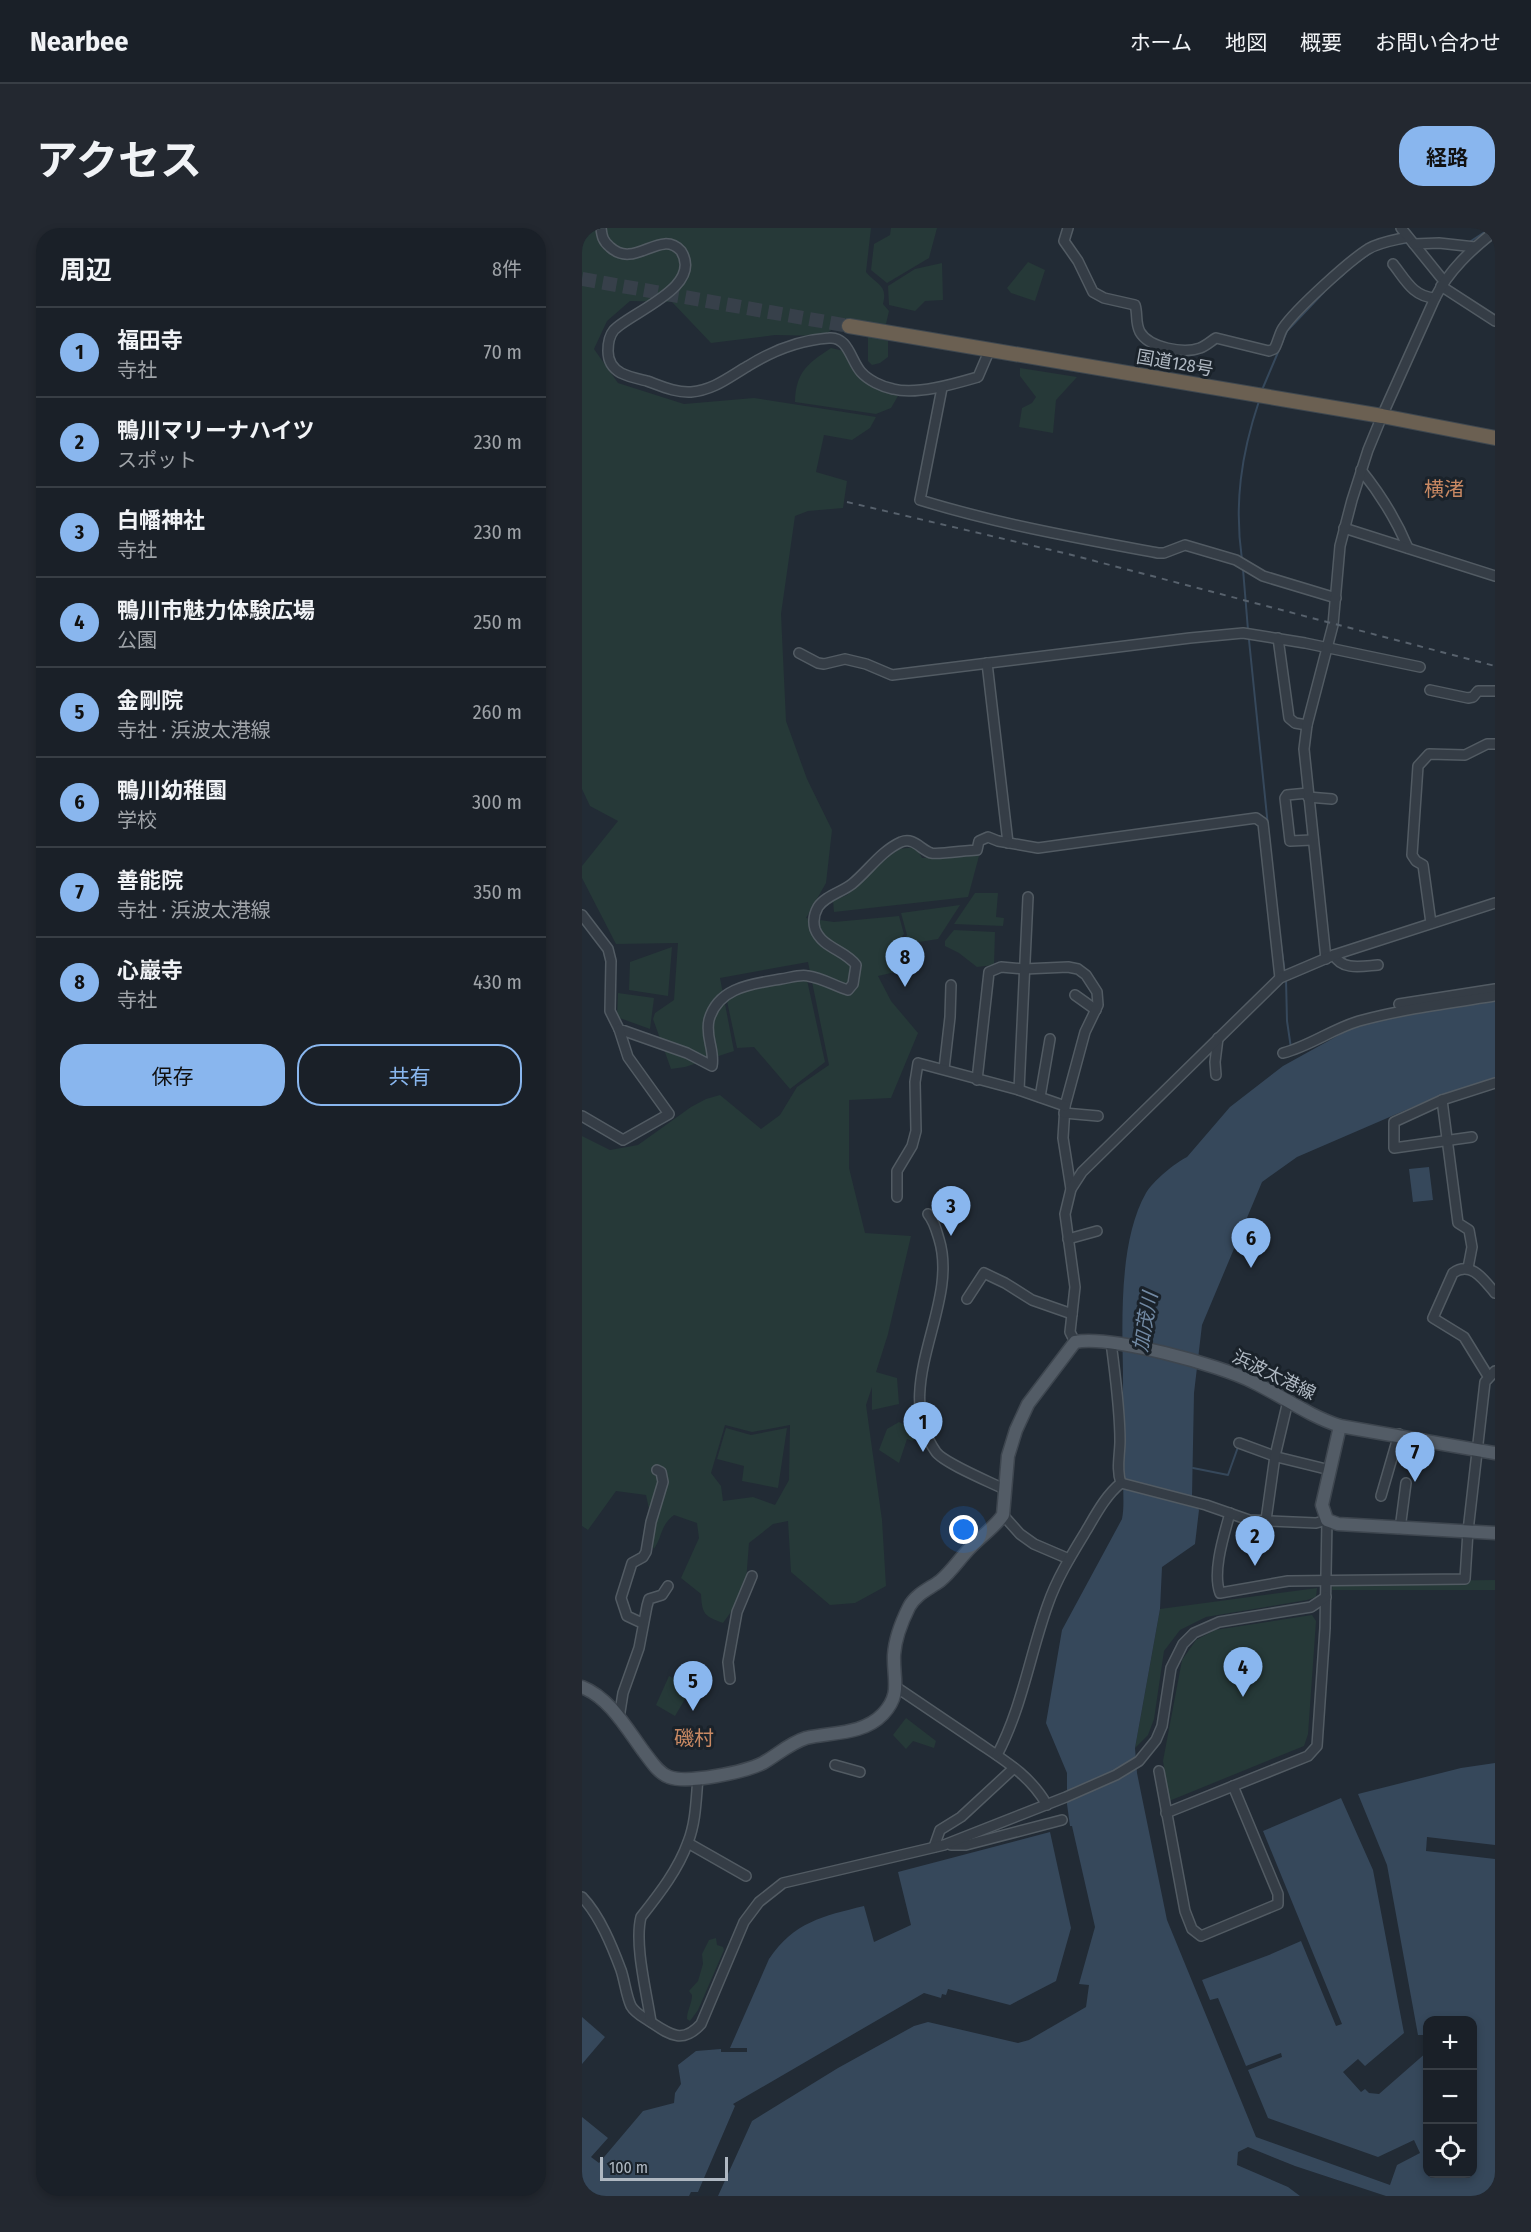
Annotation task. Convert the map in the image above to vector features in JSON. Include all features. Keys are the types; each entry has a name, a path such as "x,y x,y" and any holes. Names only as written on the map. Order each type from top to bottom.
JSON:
{"highway":[{"name":"国道128号","path":"849,326 1382,416 1495,438"}],"main road":[{"name":"浜波太港線","path":"1075,1342 1089,1340 1114,1342 1200,1362 1253,1382 1323,1420 1340,1426 1399,1434 1495,1452"},
{"path":"582,1687 594,1693 619,1718 657,1770 673,1778 698,1778 743,1771 765,1762 797,1742 867,1727 876,1722 895,1697 894,1652 909,1606 915,1598 946,1575 1003,1515 1008,1456 1016,1431 1028,1404 1075,1342"},
{"path":"1340,1426 1322,1505 1327,1520 1338,1524 1401,1529 1495,1533"}],"street":[{"path":"601,228 602,239 619,253 635,252 650,241 659,238 676,244 684,258 682,275 668,294 624,322 611,334 609,361 622,374 678,391 701,390 720,384 746,366 780,349 834,338 844,343 861,372 875,382 901,390 942,388 978,377 990,349"},
{"path":"1068,228 1064,241 1078,261 1093,292 1104,298 1135,305 1141,335 1159,348 1174,349 1201,348 1216,338 1269,351 1274,349 1289,320 1362,253 1378,244 1412,240 1475,247"},
{"path":"1401,228 1442,283 1495,321"},
{"path":"1330,957 1312,840 1304,758 1307,726 1333,625 1336,574 1344,528 1361,470 1382,416 1442,283 1475,247 1495,231"},
{"path":"1393,264 1416,293 1435,298"},
{"path":"942,388 920,500 972,516 1158,553 1185,545 1236,560 1263,576 1336,598"},
{"path":"1361,470 1380,492 1408,548"},
{"path":"1344,528 1495,576"},
{"path":"799,653 818,663 824,664 845,659 866,664 892,675 1248,634 1420,667"},
{"path":"1278,638 1289,718 1295,723 1307,726"},
{"path":"987,663 1008,843"},
{"path":"1430,690 1468,698 1483,689 1495,691"},
{"path":"1431,923 1423,865 1412,855 1418,766 1430,754 1465,755 1487,744 1495,744"},
{"path":"1312,840 1290,841 1284,798 1287,795 1308,795 1332,799"},
{"path":"619,1029 687,1053 712,1066 714,1058 707,1037 708,1024 712,1010 722,998 732,991 752,984 806,975 848,990 854,984 856,965 850,956 822,941 815,928 814,916 819,905 851,885 876,861 902,842 911,841 931,853 977,850 979,841 987,837 1038,848 1260,819 1263,823 1280,978"},
{"path":"1018,1090 1028,897"},
{"path":"1075,1342 1070,1335 1076,1287 1065,1214 1071,1189 1082,1172 1280,978 1330,957 1495,903"},
{"path":"582,915 608,949 611,961 610,1011 619,1029 628,1057 669,1114 623,1140 582,1116"},
{"path":"1330,957 1349,967 1378,965"},
{"path":"977,1080 988,972 1001,967 1024,969 1068,967 1078,969 1086,975 1097,992 1098,1005 1085,1032 1065,1109 1063,1138 1071,1189"},
{"path":"944,1069 951,985"},
{"path":"1400,1004 1495,989"},
{"path":"1075,994 1096,1010"},
{"path":"1283,1053 1358,1022 1400,1012 1495,996"},
{"path":"1216,1075 1218,1038"},
{"path":"1040,1097 1050,1039"},
{"path":"897,1197 897,1171 912,1146 916,1131 915,1072 918,1063 1018,1090 1065,1109 1098,1116"},
{"path":"1472,1137 1394,1149 1394,1122 1442,1100 1495,1083"},
{"path":"1442,1100 1458,1223 1469,1230 1472,1247 1468,1268"},
{"path":"928,1214 934,1221 943,1252 943,1275 921,1379 920,1415 937,1453 1004,1489"},
{"path":"1068,1239 1097,1232"},
{"path":"1230,1513 1216,1583 1220,1593 1288,1581 1465,1579 1476,1450 1485,1382 1491,1374 1464,1337 1433,1318 1454,1273 1459,1269 1474,1270 1495,1293"},
{"path":"967,1299 984,1273 1032,1300 1072,1314"},
{"path":"1114,1342 1121,1483"},
{"path":"1266,1520 1275,1456 1288,1401"},
{"path":"1382,1496 1399,1434"},
{"path":"1239,1443 1275,1456 1330,1470"},
{"path":"642,1623 627,1616 621,1598 632,1563 643,1557 646,1552 651,1522 663,1482 661,1472 657,1470"},
{"path":"1121,1483 1206,1505 1249,1520 1316,1523 1327,1520 1326,1597 1317,1746 1308,1755 1166,1813"},
{"path":"997,1755 1017,1710 1048,1602 1100,1507 1121,1483"},
{"path":"1401,1529 1406,1483"},
{"path":"1003,1515 1020,1534 1034,1544 1070,1559"},
{"path":"730,1679 728,1662 737,1612 752,1576"},
{"path":"619,1718 623,1693 639,1648 642,1623 649,1599 662,1595 668,1586"},
{"path":"582,1897 602,1927 621,1970 634,2010 677,2037 686,2036 694,2032 701,2024 744,1922 759,1902 783,1883 939,1846 1047,1805 1116,1775 1138,1761 1156,1740 1162,1726 1171,1668 1183,1644 1194,1633 1219,1622 1311,1607 1326,1597"},
{"path":"896,1687 1014,1768 1037,1788 1047,1805"},
{"path":"835,1766 860,1772"},
{"path":"939,1846 940,1830 961,1817 1014,1768"},
{"path":"1159,1771 1185,1911 1192,1929 1201,1936 1278,1904 1278,1894 1233,1786"},
{"path":"651,2022 642,1964 639,1925 641,1917 678,1865 688,1843 695,1813 698,1778"},
{"path":"939,1846 966,1845 1062,1820"},
{"path":"688,1843 746,1876"}],"green space":[{"path":"582,228 871,228 866,272 883,289 883,304 889,311 886,324 843,320 824,336 775,335 711,343 672,302 630,301 607,321 594,349 618,383 684,404 754,398 876,417 870,428 852,440 824,435 816,472 847,481 843,508 808,511 795,516 781,614 786,721 807,779 832,830 826,883 806,918 834,922 899,916 904,934 894,946 904,970 878,976 891,1001 918,1033 891,1098 849,1100 849,1168 865,1233 911,1236 888,1334 876,1372 897,1378 899,1404 872,1410 872,1387 866,1405 882,1520 886,1586 855,1603 830,1605 791,1572 788,1521 773,1524 749,1543 746,1582 738,1602 723,1623 705,1613 701,1594 681,1578 699,1538 697,1523 674,1515 664,1527 654,1549 652,1544 654,1532 646,1495 616,1491 588,1530 582,1526 582,1136 610,1150 638,1145 691,1107 720,1095 761,1129 780,1115 797,1087 829,1065 808,962 720,978 734,1051 685,1067 671,1069 653,1019 655,1013 674,1000 678,943 616,944 582,878 582,866 618,821 590,806 582,789","holes":["725,1425 752,1432 790,1425 789,1480 775,1505 753,1497 723,1501 721,1486 711,1473"]},
{"path":"891,228 937,228 929,258 887,283 871,270 874,244 890,235"},
{"path":"1028,262 1045,270 1035,301 1011,293 1007,288"},
{"path":"942,263 943,300 925,301 915,311 889,305 888,286 915,269"},
{"path":"868,336 888,341 888,357 880,363 872,365 868,361"},
{"path":"831,348 844,351 858,375 898,396 891,408 876,414 795,402 798,383 804,370"},
{"path":"1020,368 1077,377 1056,400 1053,433 1019,427 1022,408 1032,403 1036,397 1020,376"},
{"path":"916,847 922,858 979,856 968,897 834,912 833,901 847,895 878,865 899,849"},
{"path":"975,893 998,893 996,917 1004,918 1003,926 954,924"},
{"path":"960,905 938,939 901,945 907,935 901,913"},
{"path":"954,930 995,932 994,965 977,967 959,953 945,946 945,941"},
{"path":"672,947 668,996 629,990 630,962"},
{"path":"798,979 807,980 825,1062 790,1089 754,1047 737,1048 727,1001 742,992"},
{"path":"618,993 654,998 650,1029 617,1017"},
{"path":"899,1422 922,1433 912,1441 907,1439 899,1463 879,1450 887,1429"},
{"path":"726,1428 751,1435 787,1428 778,1488 742,1481 744,1466 717,1459"},
{"path":"1495,1580 1495,1590 1332,1590 1333,1582"},
{"path":"1317,1588 1316,1597 1307,1600 1206,1617 1180,1630 1164,1651 1154,1719 1148,1735 1135,1748 1160,1609"},
{"path":"1312,1615 1316,1621 1308,1734 1304,1746 1169,1801 1163,1761 1182,1660 1196,1640 1215,1630"},
{"path":"669,1676 694,1689 691,1694 688,1694 675,1716 656,1705"},
{"path":"906,1718 936,1741 934,1748 913,1741 906,1749 893,1735"},
{"path":"716,1938 717,1945 723,1947 724,1950 698,2010 690,2021 687,2019 692,1998 689,1991 698,1981 703,1964 702,1954 709,1940"}],"water":[{"name":"加茂川","path":"1495,1000 1495,1079 1436,1097 1297,1157 1262,1182 1202,1325 1194,1393 1192,1496 1199,1510 1195,1544 1162,1567 1160,1609 1135,1748 1137,1773 1167,1920 1256,2137 1390,2185 1397,2165 1420,2153 1414,2140 1378,2157 1268,2118 1248,2070 1282,2057 1281,2053 1246,2066 1218,1998 1210,2000 1202,1980 1301,1941 1336,2026 1342,2024 1263,1831 1341,1798 1373,1870 1404,2033 1365,2066 1358,2059 1343,2072 1361,2092 1365,2089 1369,2093 1379,2094 1423,2056 1423,2178 1477,2178 1477,2016 1423,2016 1423,2035 1418,2035 1387,1865 1358,1794 1461,1768 1495,1763 1495,2196 718,2196 752,2121 838,2068 914,2026 928,2022 1018,2043 1029,2040 1086,2007 1089,1985 1079,1984 1095,1927 1072,1826 1070,1826 1067,1773 1046,1723 1062,1630 1122,1519 1124,1281 1131,1233 1137,1212 1149,1188 1187,1157 1230,1107 1283,1066 1358,1026 1438,1006"},
{"path":"1429,1167 1433,1200 1413,1202 1409,1169"},
{"path":"1050,1832 1071,1928 1056,1981 1010,2005 948,1989 946,1995 942,1994 941,1998 924,1993 733,2104 735,2106 698,2192 691,2192 689,2196 582,2196 582,2117 608,2138 591,2157 599,2163 643,2111 674,2103 675,2093 681,2084 678,2065 696,2051 721,2049 721,2052 747,2052 747,2048 730,2048 769,1959 799,1929 823,1917 864,1906 874,1942 911,1925 898,1872"},
{"path":"582,2017 605,2037 582,2064"}],"pier":[{"path":"1427,1837 1495,1845 1495,1859 1426,1851"},
{"path":"1248,2147 1295,2166 1386,2196 1300,2196 1288,2187 1237,2165 1238,2152"}],"waterway":[{"path":"1468,243 1491,228"},
{"path":"1394,244 1406,243"},
{"path":"1355,264 1375,250"},
{"path":"1332,284 1344,274"},
{"path":"1262,390 1287,331 1324,292"},
{"path":"1242,560 1239,519 1241,480 1248,441 1259,401"},
{"path":"1243,569 1248,630"},
{"path":"1249,640 1270,846"},
{"path":"1280,938 1285,974"},
{"path":"1286,979 1287,1021 1291,1048"},
{"path":"1193,1468 1228,1475 1238,1447"}],"tunnel":[{"path":"582,279 849,326"}],"railway":[{"path":"847,502 1068,554 1495,666"}],"place":[{"name":"心巖寺","path":"905,987"},
{"name":"白幡神社","path":"951,1236"},
{"name":"鴨川幼稚園","path":"1251,1268"},
{"name":"福田寺","path":"923,1452"},
{"name":"善能院","path":"1415,1482"},
{"name":"鴨川マリーナハイツ","path":"1255,1566"},
{"name":"鴨川市魅力体験広場","path":"1243,1697"},
{"name":"金剛院","path":"693,1711"}],"district":[{"name":"横渚","path":"1444,489"},
{"name":"磯村","path":"694,1738"}]}
